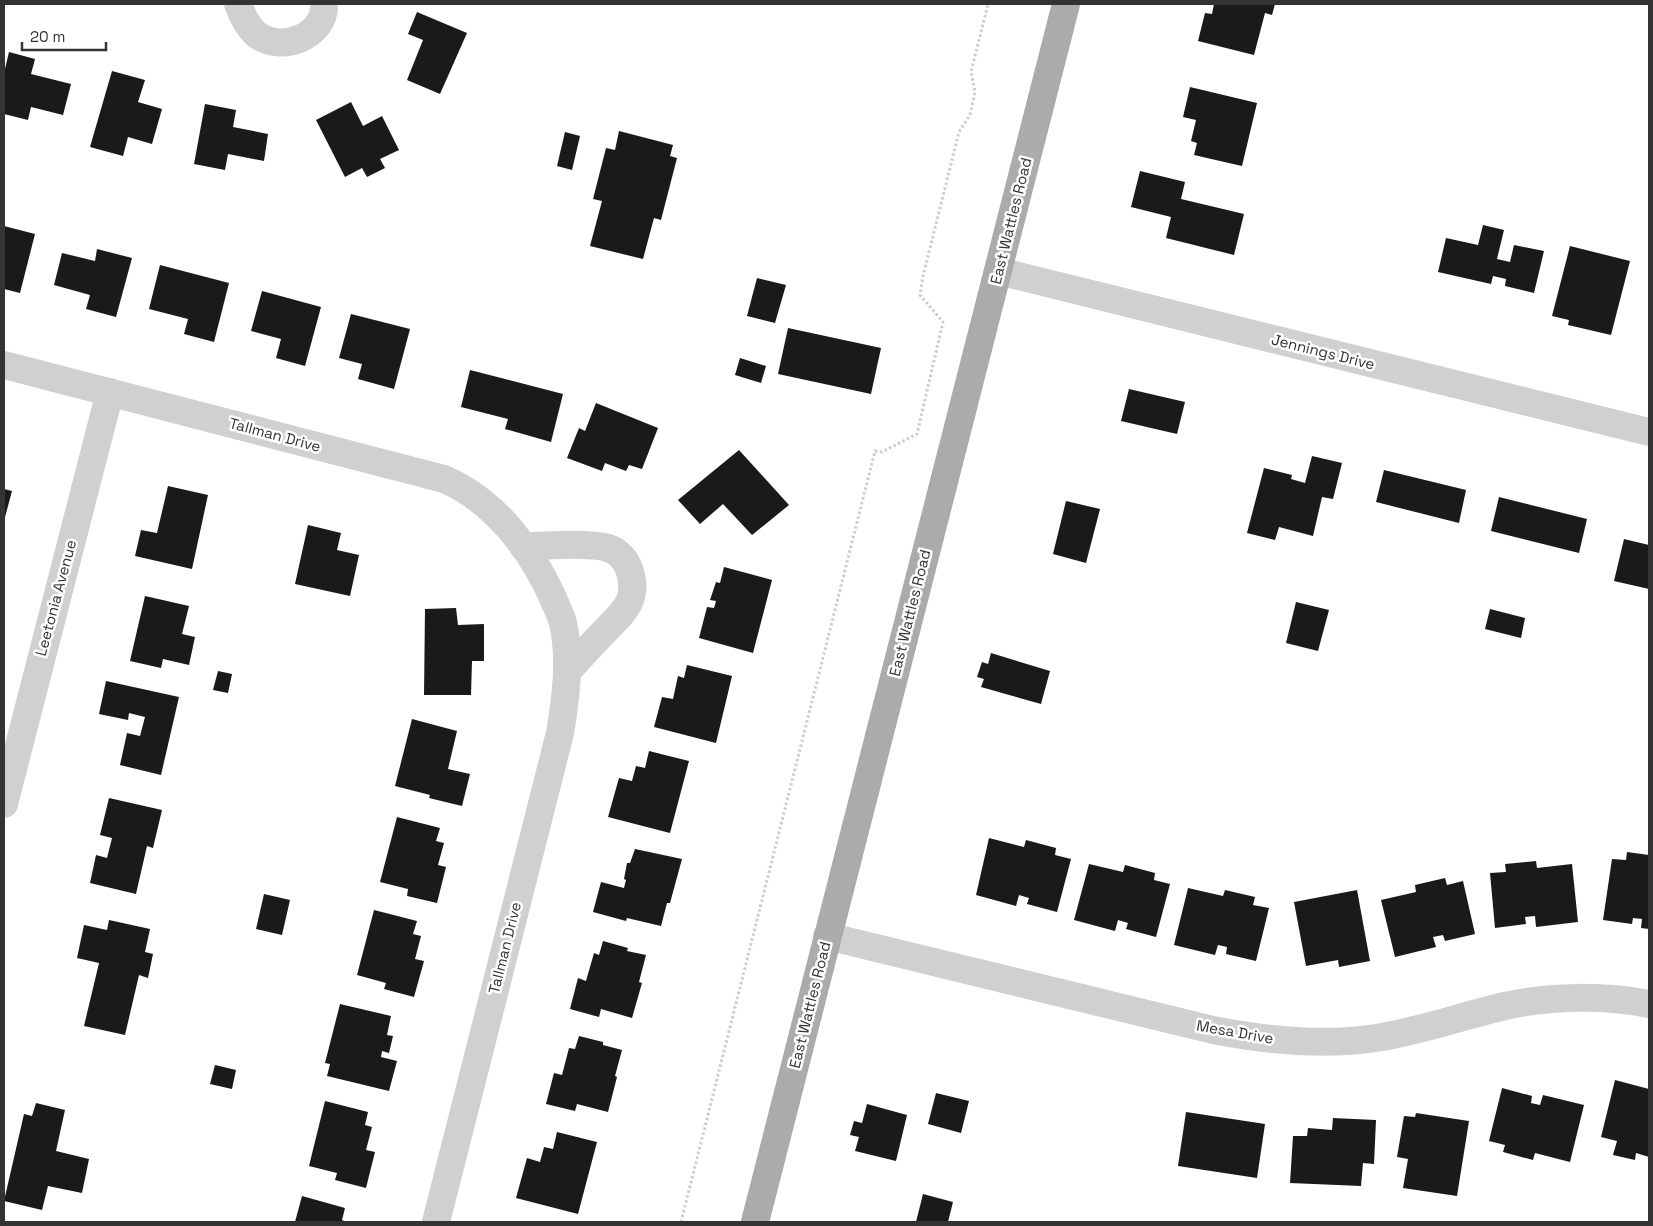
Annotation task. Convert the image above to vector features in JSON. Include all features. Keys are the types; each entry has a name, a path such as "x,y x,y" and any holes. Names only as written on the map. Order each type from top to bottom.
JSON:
{"main road":[{"name":"East Wattles Road","path":"755,1222 1066,4"}],"street":[{"path":"238,4 246,22 257,35 270,41 282,43 298,40 310,33 319,21 324,4"},
{"name":"Jennings Drive","path":"998,271 1649,432"},
{"name":"Tallman Drive","path":"4,365 444,479 474,494 489,508 523,546 545,580 563,622 567,672 560,734 436,1222"},
{"name":"Leetonia Avenue","path":"4,804 110,392"},
{"path":"523,546 595,546 610,549 622,556 628,566 632,578 632,589 624,612 567,672"},
{"name":"Mesa Drive","path":"827,936 1213,1030 1272,1039 1315,1041 1373,1038 1398,1034 1507,1006 1543,1001 1581,998 1649,1004"}],"path":[{"path":"681,1222 875,451 882,452 917,434 943,322 920,295 923,276 959,132 970,115 975,92 971,72 988,4"}],"building":[{"path":"1214,4 1275,4 1272,15 1265,13 1254,55 1198,41 1205,13 1212,14"},
{"path":"417,12 467,33 440,94 407,80 423,40 408,34"},
{"path":"9,52 35,59 31,74 71,84 63,115 31,107 28,120 4,114 4,73"},
{"path":"112,71 145,80 138,102 162,109 152,144 128,137 123,156 90,147"},
{"path":"1190,87 1257,103 1242,166 1194,155 1197,143 1191,141 1196,120 1183,117"},
{"path":"351,102 363,126 382,116 399,150 380,159 385,168 367,177 362,168 345,177 316,120"},
{"path":"205,104 236,110 233,127 268,134 264,161 228,154 225,170 194,164"},
{"path":"619,131 673,145 670,156 677,158 661,220 654,218 643,259 590,246 602,201 593,199 606,148 615,150"},
{"path":"565,132 580,136 572,170 557,166"},
{"path":"1140,171 1185,182 1181,199 1244,214 1234,255 1166,238 1171,217 1131,207"},
{"path":"1483,225 1504,230 1497,259 1510,262 1514,245 1544,251 1534,293 1505,286 1506,279 1493,276 1491,284 1438,272 1446,238 1478,245"},
{"path":"4,226 35,234 20,293 4,289"},
{"path":"1570,246 1630,261 1611,335 1568,325 1569,320 1552,316"},
{"path":"97,249 132,258 116,317 86,309 90,295 54,285 62,253 95,261"},
{"path":"160,265 229,283 214,342 184,334 188,319 149,309"},
{"path":"757,278 786,285 775,323 747,316"},
{"path":"262,291 321,307 305,366 276,358 281,339 251,331"},
{"path":"351,314 410,329 394,389 358,379 362,364 339,358"},
{"path":"788,328 881,348 871,394 778,374"},
{"path":"740,358 766,366 761,383 735,375"},
{"path":"470,370 563,394 551,442 505,429 508,419 461,407"},
{"path":"1129,389 1185,402 1177,434 1121,421"},
{"path":"596,403 658,428 642,469 629,465 626,471 605,463 602,471 567,458 579,428 585,431"},
{"path":"739,450 789,505 752,535 723,504 700,524 678,500"},
{"path":"1312,456 1342,463 1333,499 1322,497 1313,536 1279,527 1275,540 1247,533 1264,468 1292,475 1291,479 1305,483"},
{"path":"1384,470 1466,490 1459,523 1376,502"},
{"path":"168,486 208,495 192,569 135,556 141,530 157,533"},
{"path":"4,489 12,491 4,521"},
{"path":"1499,497 1587,519 1579,553 1491,531"},
{"path":"1066,501 1100,509 1086,563 1053,554"},
{"path":"308,525 341,533 337,550 359,555 350,596 295,584"},
{"path":"1624,539 1649,545 1649,589 1614,581"},
{"path":"724,567 772,580 753,653 699,638 707,607 714,608 716,601 710,600 716,582 720,583"},
{"path":"145,596 189,606 182,634 195,637 189,665 163,659 161,668 130,661"},
{"path":"1296,602 1329,610 1318,651 1286,643"},
{"path":"456,608 458,625 484,624 484,661 472,661 471,695 424,695 425,609"},
{"path":"1490,609 1525,618 1521,638 1485,629"},
{"path":"991,653 1050,671 1041,704 981,687 984,679 977,677 982,662 988,664"},
{"path":"687,665 732,676 716,743 654,727 662,697 673,699 678,676 684,678"},
{"path":"218,671 232,674 228,693 213,690"},
{"path":"106,681 179,697 161,775 120,765 127,733 140,736 145,717 129,713 128,720 99,714"},
{"path":"412,719 457,731 448,769 470,774 462,806 429,798 430,795 395,786"},
{"path":"649,751 689,761 670,833 608,817 619,778 632,781 636,766 645,768"},
{"path":"109,798 162,810 153,848 147,846 136,894 90,883 96,855 107,858 112,838 100,835"},
{"path":"397,817 440,828 436,841 444,843 438,865 446,867 437,903 407,896 408,889 380,882"},
{"path":"989,838 1024,847 1026,840 1056,848 1055,855 1071,859 1057,912 1027,904 1029,898 1019,895 1016,906 976,895"},
{"path":"635,849 682,859 670,903 667,903 661,926 627,918 626,921 593,912 601,882 624,888 627,863 630,863"},
{"path":"1627,852 1649,855 1649,929 1641,928 1642,919 1633,918 1632,924 1603,920 1612,859 1626,860"},
{"path":"1536,861 1537,868 1572,864 1578,922 1536,927 1535,916 1525,917 1526,924 1495,928 1490,873 1506,872 1505,864"},
{"path":"1089,864 1123,872 1125,865 1155,873 1154,880 1170,884 1156,937 1126,929 1128,923 1118,920 1115,931 1074,920"},
{"path":"1445,878 1447,885 1463,881 1475,934 1445,941 1443,935 1433,937 1436,947 1395,957 1381,900 1416,892 1415,885"},
{"path":"1188,888 1223,896 1225,890 1255,897 1253,905 1269,908 1256,961 1226,954 1227,947 1218,945 1215,955 1174,945"},
{"path":"1357,890 1370,961 1339,967 1338,960 1306,966 1294,902"},
{"path":"264,894 290,900 282,935 256,929"},
{"path":"374,910 417,921 413,934 421,936 415,959 424,961 414,997 384,989 386,983 357,975"},
{"path":"109,920 150,929 145,952 153,954 148,978 139,975 125,1035 84,1026 99,963 77,958 84,925 107,930"},
{"path":"603,941 628,948 627,951 646,955 639,982 642,983 632,1018 601,1009 599,1017 570,1009 578,978 586,981 594,953 599,955"},
{"path":"340,1004 391,1016 387,1035 393,1036 389,1053 382,1051 381,1057 397,1061 389,1091 327,1076 330,1064 325,1063"},
{"path":"579,1036 603,1042 603,1045 622,1050 608,1112 577,1104 575,1111 546,1104 554,1073 562,1075 569,1048 575,1049"},
{"path":"215,1065 236,1070 232,1089 210,1084"},
{"path":"1615,1080 1649,1089 1649,1157 1636,1153 1635,1160 1613,1155 1617,1141 1601,1137"},
{"path":"1502,1088 1532,1096 1531,1103 1540,1105 1543,1095 1584,1105 1570,1162 1535,1153 1533,1160 1503,1152 1505,1145 1489,1141"},
{"path":"936,1093 969,1101 961,1133 928,1124"},
{"path":"325,1101 368,1112 365,1125 372,1127 366,1150 375,1152 366,1188 335,1180 337,1173 309,1166"},
{"path":"36,1103 65,1110 56,1151 89,1159 82,1193 48,1186 42,1210 4,1201 24,1114 32,1116"},
{"path":"867,1104 907,1115 896,1161 855,1151 859,1137 850,1135 854,1121 862,1123"},
{"path":"1186,1112 1265,1124 1257,1178 1178,1166"},
{"path":"1416,1113 1469,1121 1457,1196 1403,1188 1408,1159 1397,1157 1404,1116 1415,1117"},
{"path":"1333,1118 1376,1120 1374,1164 1363,1163 1361,1186 1290,1183 1293,1136 1307,1136 1308,1128 1332,1130"},
{"path":"557,1132 597,1142 578,1214 516,1198 527,1158 540,1162 544,1147 553,1149"},
{"path":"923,1194 953,1202 948,1222 916,1222"},
{"path":"302,1196 345,1208 342,1220 346,1222 295,1222"}]}
